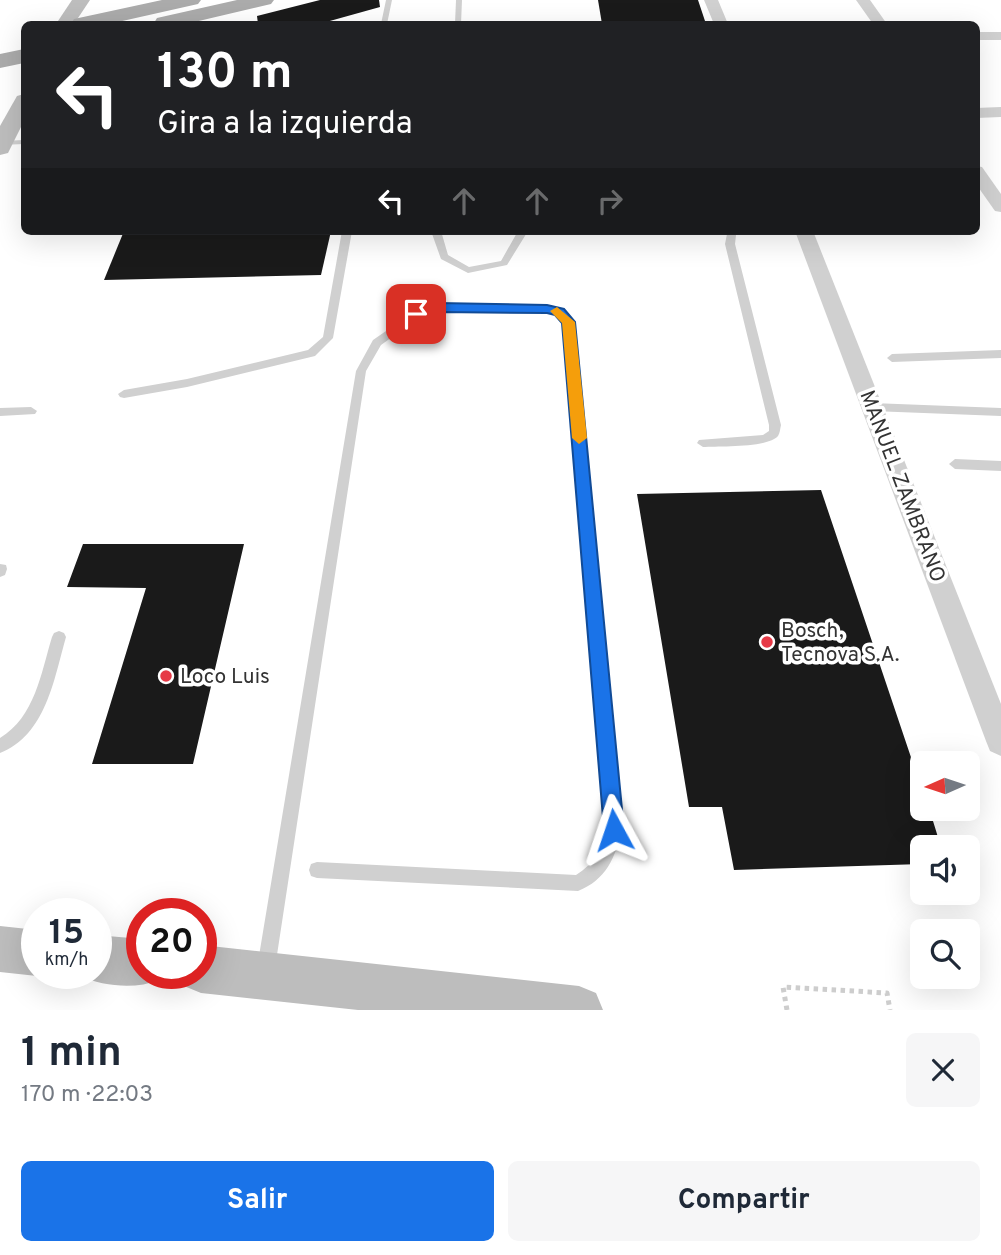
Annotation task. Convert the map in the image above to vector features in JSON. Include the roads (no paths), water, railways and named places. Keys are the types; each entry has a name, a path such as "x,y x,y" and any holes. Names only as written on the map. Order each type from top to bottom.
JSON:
{"main road":[{"path":"67,21 81,0"},
{"path":"96,21 191,0"},
{"path":"173,21 264,0"},
{"path":"0,42 21,37"},
{"path":"0,61 21,57"},
{"path":"9,144 21,109"},
{"path":"0,949 21,951"},
{"path":"217,970 265,975 424,1002 579,1010"}],"street":[{"path":"711,0 720,21"},
{"path":"863,0 878,21"},
{"path":"980,36 1001,36"},
{"path":"980,113 1001,112"},
{"path":"980,177 1001,207"},
{"name":"MANUEL ZAMBRANO","path":"806,235 1001,741"}],"lane":[{"path":"385,21 389,0"},
{"path":"457,21 459,0"},
{"path":"124,394 187,383 311,353 328,338 346,235"},
{"path":"437,235 443,257 468,270 504,262 521,235"},
{"path":"703,443 765,439 774,433 775,425 730,244 732,235"},
{"path":"265,975 361,371 377,343 416,314 437,308 547,309 560,312 569,322 614,830 607,859 596,873 578,883 317,870"},
{"path":"892,358 1001,354"},
{"path":"872,407 1001,412"},
{"path":"0,412 31,411"},
{"path":"956,464 1001,466"},
{"path":"0,746 16,736 31,721 59,637"}],"place":[{"name":"Bosch, Tecnova S.A.","path":"767,642"},
{"name":"Loco Luis","path":"166,676"}]}
